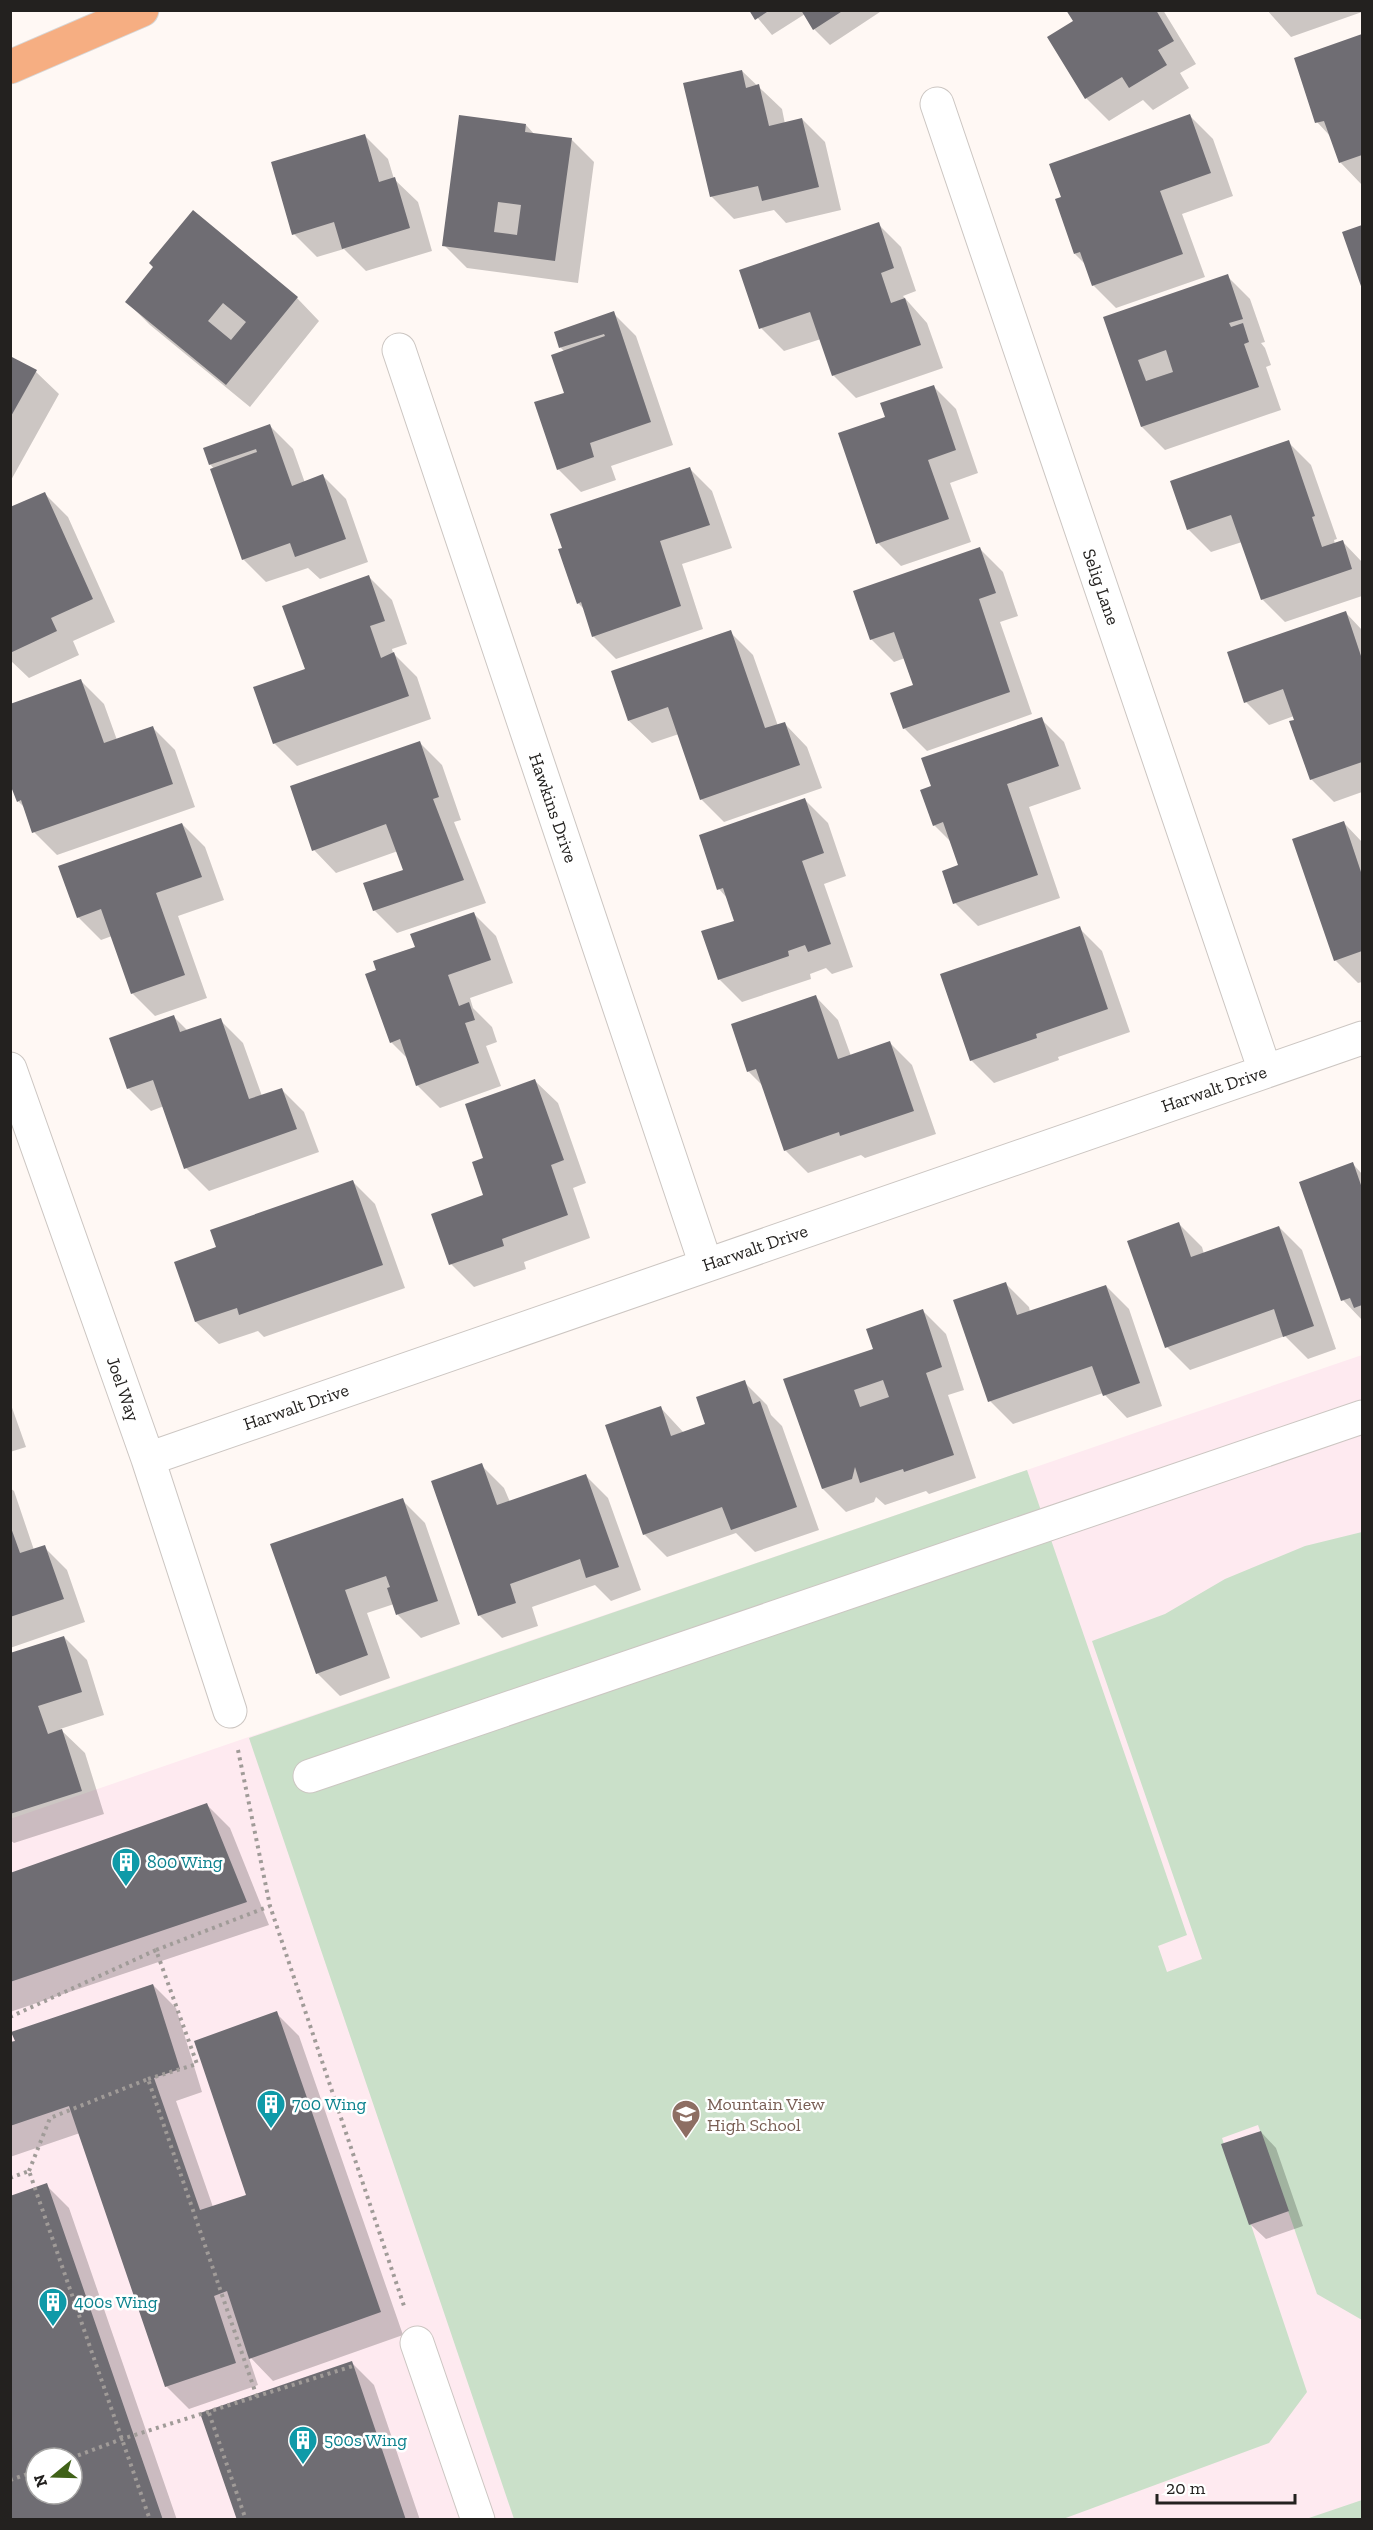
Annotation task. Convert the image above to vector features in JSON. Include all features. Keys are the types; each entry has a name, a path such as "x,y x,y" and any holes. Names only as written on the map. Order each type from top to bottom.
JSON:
{"highway":[{"path":"10,67 142,10"}],"street":[{"name":"Selig Lane","path":"937,104 1265,1071"},
{"name":"Hawkins Drive","path":"399,350 706,1265"},
{"name":"Harwalt Drive","path":"148,1459 1362,1038"},
{"name":"Joel Way","path":"10,1069 148,1459 230,1711"},
{"path":"310,1776 1362,1417"},
{"path":"417,2343 478,2520"}],"path":[{"path":"230,1711 270,1906 417,2343"},
{"path":"10,2017 156,1950 270,1906"},
{"path":"150,2520 29,2171 50,2118 148,2079 197,2064 156,1950"},
{"path":"148,2079 257,2397"},
{"path":"10,2178 29,2171"},
{"path":"84,2453 356,2365"},
{"path":"209,2413 246,2520"}],"shaded area":[{"name":"Mountain View High School","path":"1362,1355 1362,2519 11,2519 10,1819"}],"green space":[{"name":"Mountain View High School","path":"1027,1470 1187,1935 1158,1946 1167,1972 1202,1959 1092,1641 1165,1614 1225,1579 1305,1546 1362,1532 1362,2320 1317,2294 1258,2125 1222,2138 1307,2392 1269,2443 1063,2519 514,2519 249,1738"},
{"path":"1362,2500 1362,2519 1306,2519"}],"building":[{"path":"749,10 770,10 755,20"},
{"path":"801,10 844,10 813,30"},
{"path":"1066,10 1156,10 1174,41 1158,50 1167,65 1129,88 1122,77 1085,99 1047,37 1073,21"},
{"path":"1362,34 1362,155 1339,163 1324,121 1315,123 1294,58"},
{"path":"742,70 746,88 759,84 769,126 802,118 819,187 762,201 758,186 710,197 683,83"},
{"path":"1190,114 1211,173 1160,191 1183,254 1092,286 1080,252 1074,254 1055,199 1061,197 1049,164"},
{"path":"459,115 526,124 525,132 572,138 555,261 442,246","holes":["498,202 521,205 517,235 494,232"]},
{"path":"365,134 379,182 395,177 410,228 342,249 334,222 292,235 271,162"},
{"path":"193,210 298,297 226,385 125,302 153,267 149,263","holes":["223,303 246,322 231,340 208,321"]},
{"path":"879,222 894,268 881,273 891,303 905,298 921,345 832,376 810,312 759,329 739,270"},
{"path":"1362,225 1362,289 1342,232"},
{"path":"1228,274 1243,319 1229,323 1231,327 1243,323 1249,342 1244,344 1259,387 1141,427 1103,317","holes":["1166,350 1173,372 1146,381 1138,360"]},
{"path":"614,311 651,422 590,443 594,457 557,470 534,402 564,393 551,355 605,336 604,334 559,348 554,332"},
{"path":"10,356 37,370 10,418"},
{"path":"934,385 956,450 928,460 949,519 876,544 838,433 885,417 880,403"},
{"path":"270,424 292,486 323,474 346,539 295,557 290,543 242,560 210,469 257,452 256,449 209,465 203,448"},
{"path":"1289,440 1315,516 1312,517 1322,547 1343,540 1352,569 1261,600 1231,515 1187,530 1170,481"},
{"path":"690,467 710,525 660,541 681,606 592,637 581,602 577,604 558,549 562,548 550,514"},
{"path":"45,492 93,599 51,618 57,631 10,653 10,507"},
{"path":"980,547 996,593 979,599 1010,692 903,729 890,693 913,685 894,632 870,640 853,591"},
{"path":"369,575 385,621 370,626 381,658 394,652 409,696 273,744 253,687 305,669 282,606"},
{"path":"1346,611 1362,659 1362,762 1310,780 1289,721 1294,720 1283,689 1244,703 1227,652"},
{"path":"731,630 765,728 785,722 800,765 700,800 668,707 628,721 611,671"},
{"path":"81,679 104,743 153,726 173,784 32,833 21,800 17,802 10,784 10,704"},
{"path":"1042,717 1059,766 1007,784 1038,875 953,904 942,871 958,865 943,822 933,826 920,790 931,786 921,758"},
{"path":"420,741 439,797 433,799 464,880 373,911 363,883 403,870 386,824 312,851 290,786"},
{"path":"805,798 824,853 802,861 831,944 808,952 805,945 788,951 789,956 718,980 701,931 734,921 723,888 717,890 699,835"},
{"path":"1344,821 1362,875 1362,951 1334,961 1292,839"},
{"path":"182,823 202,877 156,893 185,975 131,994 101,909 77,918 58,866"},
{"path":"474,912 491,960 448,975 459,1006 469,1002 475,1020 465,1023 479,1063 416,1086 400,1039 390,1043 365,974 376,970 373,961 415,947 410,934"},
{"path":"1080,926 1108,1009 1036,1034 1037,1038 970,1061 940,974"},
{"path":"816,995 838,1059 890,1041 914,1111 840,1136 839,1132 784,1151 756,1069 747,1072 731,1024"},
{"path":"174,1015 180,1032 221,1018 249,1099 282,1088 297,1129 184,1169 153,1080 127,1089 109,1038"},
{"path":"535,1079 564,1160 551,1165 568,1215 502,1239 504,1246 449,1265 431,1214 483,1195 472,1162 483,1158 465,1104"},
{"path":"1353,1162 1362,1188 1362,1305 1354,1308 1350,1298 1341,1301 1299,1182"},
{"path":"353,1180 383,1265 239,1315 237,1308 195,1322 174,1262 216,1247 210,1230"},
{"path":"1179,1222 1191,1257 1279,1226 1314,1326 1283,1337 1274,1309 1165,1348 1127,1241"},
{"path":"1006,1282 1017,1315 1106,1285 1140,1383 1103,1396 1092,1366 988,1402 953,1300"},
{"path":"923,1309 942,1367 926,1373 954,1455 904,1472 903,1469 860,1483 855,1467 852,1479 822,1489 783,1379 873,1349 866,1329","holes":["883,1380 889,1397 860,1407 854,1390"]},
{"path":"745,1380 753,1404 760,1401 797,1507 731,1530 722,1507 643,1535 605,1425 661,1406 671,1436 705,1424 696,1397"},
{"path":"482,1463 497,1505 586,1474 619,1567 586,1578 580,1559 510,1584 516,1603 478,1616 431,1481"},
{"path":"403,1498 438,1601 396,1615 387,1588 390,1587 386,1576 345,1590 368,1655 316,1674 270,1544"},
{"path":"10,1525 20,1553 45,1545 64,1599 10,1617"},
{"path":"64,1636 82,1692 38,1706 48,1734 62,1729 82,1791 10,1814 10,1653"},
{"name":"800 Wing","path":"207,1803 247,1902 10,1982 10,1873"},
{"path":"153,1984 180,2069 154,2078 200,2210 246,2195 194,2041 277,2011 381,2312 249,2359 227,2291 214,2296 236,2363 165,2387 69,2106 10,2126 10,2042 15,2041 11,2032"},
{"path":"1261,2131 1289,2211 1249,2225 1221,2144"},
{"name":"400s Wing","path":"47,2183 163,2520 10,2520 10,2196"},
{"name":"500s Wing","path":"352,2361 406,2520 237,2520 200,2413"}],"place":[{"name":"800 Wing","path":"126,1888"},
{"name":"700 Wing","path":"271,2130"},
{"name":"Mountain View High School","path":"686,2140"},
{"name":"400s Wing","path":"53,2328"},
{"name":"500s Wing","path":"303,2466"}]}
